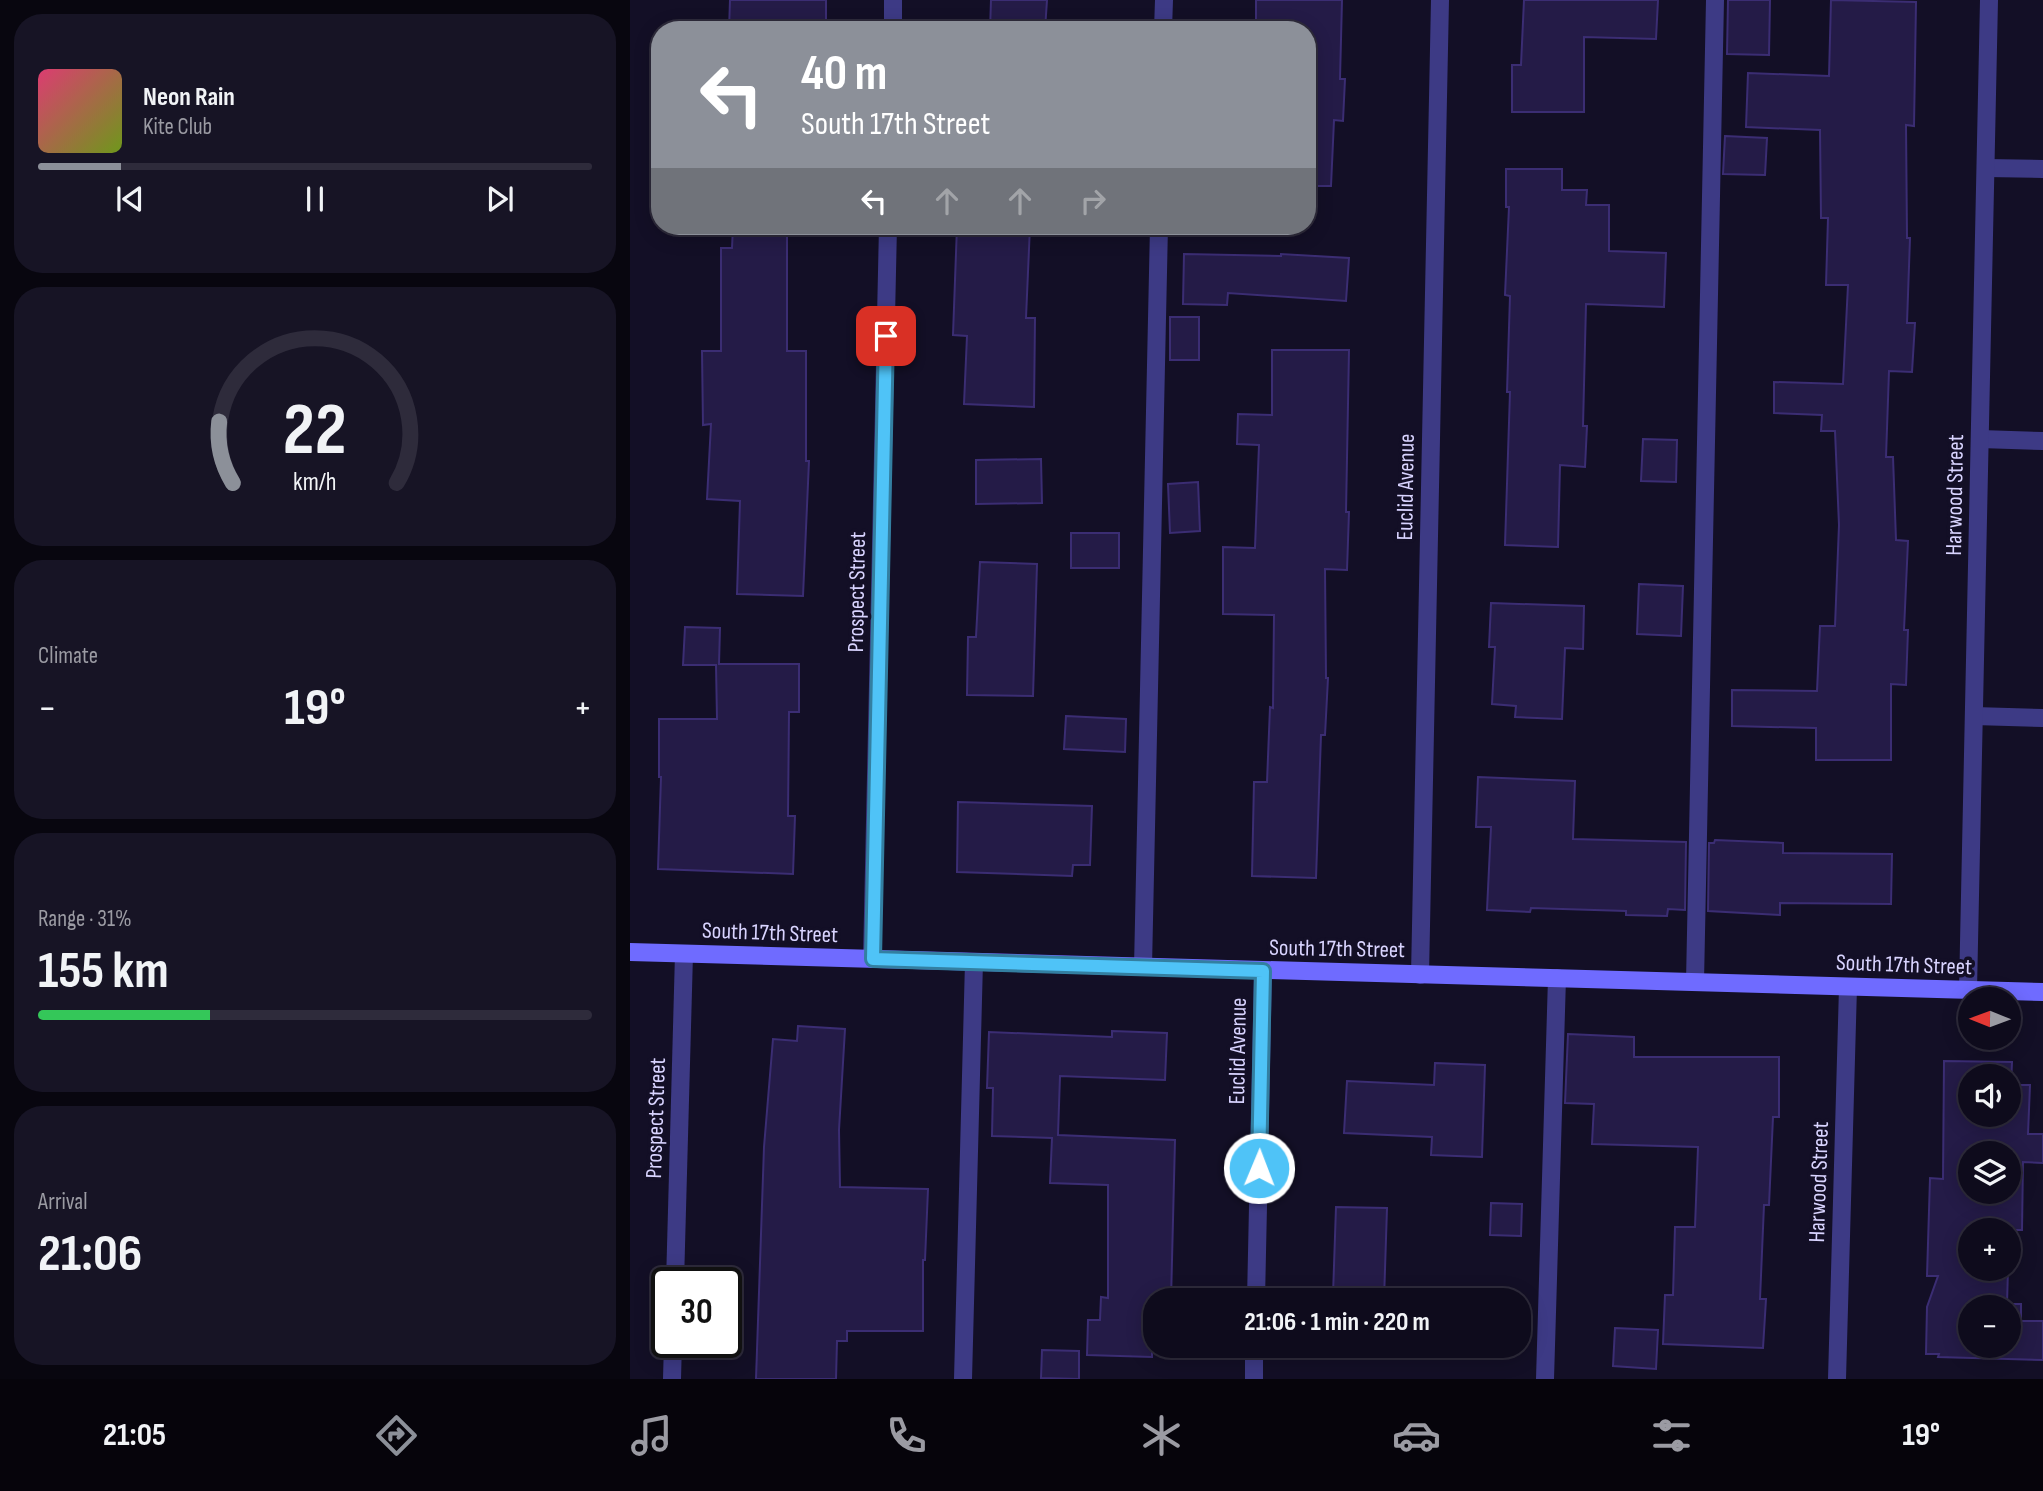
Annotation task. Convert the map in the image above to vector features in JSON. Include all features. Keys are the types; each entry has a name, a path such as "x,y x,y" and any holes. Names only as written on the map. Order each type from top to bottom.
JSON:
{"main road":[{"name":"South 17th Street","path":"630,952 1958,990"},
{"name":"South 17th Street","path":"2021,991 2043,992"}],"street":[{"path":"893,0 893,21"},
{"path":"1163,21 1164,0"},
{"name":"Euclid Avenue","path":"1420,975 1440,0"},
{"path":"1695,982 1716,0"},
{"name":"Harwood Street","path":"1968,987 1989,0"},
{"path":"1986,168 2043,169"},
{"name":"Prospect Street","path":"873,959 888,235"},
{"path":"1143,967 1159,235"},
{"path":"1980,439 2043,440"},
{"path":"1974,716 2043,718"},
{"name":"Prospect Street","path":"675,1267 684,954"},
{"path":"962,1379 974,962"},
{"name":"Euclid Avenue","path":"1255,1288 1263,971"},
{"path":"1545,1379 1557,978"},
{"name":"Harwood Street","path":"1837,1379 1848,987"},
{"path":"672,1379 673,1358"},
{"path":"1254,1358 1254,1379"}],"building":[{"path":"730,0 826,0 826,21 729,21"},
{"path":"991,0 1047,0 1046,21 990,21"},
{"path":"1256,0 1342,0 1340,79 1345,79 1343,121 1334,120 1331,186 1316,186 1316,21 1256,21"},
{"path":"1524,0 1658,0 1656,39 1584,37 1584,112 1512,112 1512,65 1521,65"},
{"path":"1728,0 1770,0 1769,55 1727,54"},
{"path":"1831,0 1916,2 1914,126 1906,125 1907,238 1910,238 1907,323 1915,323 1912,372 1889,371 1886,457 1893,457 1896,540 1908,541 1904,630 1908,630 1906,685 1891,684 1891,760 1816,760 1816,728 1732,726 1732,690 1817,691 1820,626 1835,626 1839,525 1835,431 1821,431 1822,415 1774,413 1774,382 1843,384 1848,285 1826,285 1828,218 1821,218 1820,130 1746,127 1748,73 1829,76"},
{"path":"1725,136 1767,138 1765,175 1723,174"},
{"path":"1506,169 1562,169 1562,190 1587,190 1586,205 1609,205 1609,251 1666,253 1664,307 1586,304 1583,426 1587,426 1585,467 1560,465 1558,547 1505,545 1510,392 1507,392 1510,296 1505,295 1509,207 1506,207"},
{"path":"733,235 787,235 787,351 806,351 806,461 809,461 803,596 737,594 740,501 707,499 711,424 703,425 702,351 721,351 721,248 732,248"},
{"path":"957,235 1030,235 1026,318 1035,318 1034,407 964,404 967,336 953,335"},
{"path":"1184,254 1281,254 1349,258 1346,301 1228,293 1227,305 1183,304"},
{"path":"1170,317 1199,317 1199,360 1170,360"},
{"path":"1272,350 1349,350 1347,570 1325,569 1328,678 1325,735 1321,735 1316,878 1252,876 1254,782 1267,782 1270,707 1273,708 1274,615 1223,614 1223,547 1255,548 1259,445 1237,444 1238,414 1272,415"},
{"path":"1643,439 1677,440 1676,482 1641,481"},
{"path":"1041,459 1042,503 976,504 976,460"},
{"path":"1198,482 1200,531 1170,533 1168,484"},
{"path":"1071,533 1119,533 1119,568 1071,568"},
{"path":"980,562 1037,564 1033,696 967,695 968,637 976,637"},
{"path":"1639,584 1683,586 1681,636 1637,634"},
{"path":"1491,603 1584,606 1583,649 1565,648 1562,719 1515,717 1516,706 1492,704 1495,647 1489,647"},
{"path":"685,627 720,628 719,664 799,664 799,712 789,712 788,816 795,816 793,874 658,869 661,777 659,719 717,719 716,665 683,665"},
{"path":"1066,716 1126,719 1125,752 1064,749"},
{"path":"1478,777 1575,781 1573,839 1686,842 1685,910 1668,909 1667,916 1626,915 1626,911 1531,908 1530,912 1487,910 1491,827 1476,827"},
{"path":"958,802 1092,806 1090,865 1073,865 1072,876 957,872"},
{"path":"1715,840 1783,843 1783,853 1892,854 1891,904 1780,903 1780,915 1708,911 1709,843 1714,843"},
{"path":"798,1026 845,1029 839,1130 840,1187 928,1189 923,1260 923,1331 847,1331 847,1341 837,1341 836,1379 756,1379 764,1147 773,1039 797,1041"},
{"path":"1112,1031 1167,1033 1165,1080 1060,1076 1058,1135 1175,1140 1171,1288 1143,1288 1143,1357 1087,1355 1088,1320 1100,1320 1101,1297 1108,1298 1108,1185 1050,1183 1052,1138 992,1136 993,1088 987,1088 989,1032 1112,1037"},
{"path":"1568,1034 1634,1037 1634,1057 1779,1057 1779,1117 1773,1117 1769,1205 1764,1205 1760,1299 1766,1299 1763,1348 1663,1344 1665,1295 1673,1295 1675,1227 1695,1227 1698,1147 1592,1144 1594,1104 1565,1103"},
{"path":"1944,1061 2012,1062 1958,1064 1958,1127 2021,1127 2021,1085 2030,1085 2028,1134 2043,1134 2043,1163 2023,1162 2022,1230 2021,1218 1958,1218 1958,1281 2008,1281 2007,1295 1958,1295 1958,1358 1926,1354 1927,1307 1938,1276 1927,1276 1930,1178 1943,1179"},
{"path":"1435,1063 1485,1065 1482,1157 1431,1155 1432,1137 1344,1133 1347,1081 1434,1085"},
{"path":"1491,1203 1522,1204 1521,1236 1490,1235"},
{"path":"1336,1207 1387,1208 1384,1288 1333,1288"},
{"path":"2021,1321 2043,1321 2043,1360 1973,1358 2021,1358"},
{"path":"1615,1328 1658,1330 1656,1369 1613,1366"},
{"path":"1042,1350 1079,1351 1079,1379 1041,1378"}],"route":[{"path":"886,336 873,959 1263,971 1259,1168"}]}
